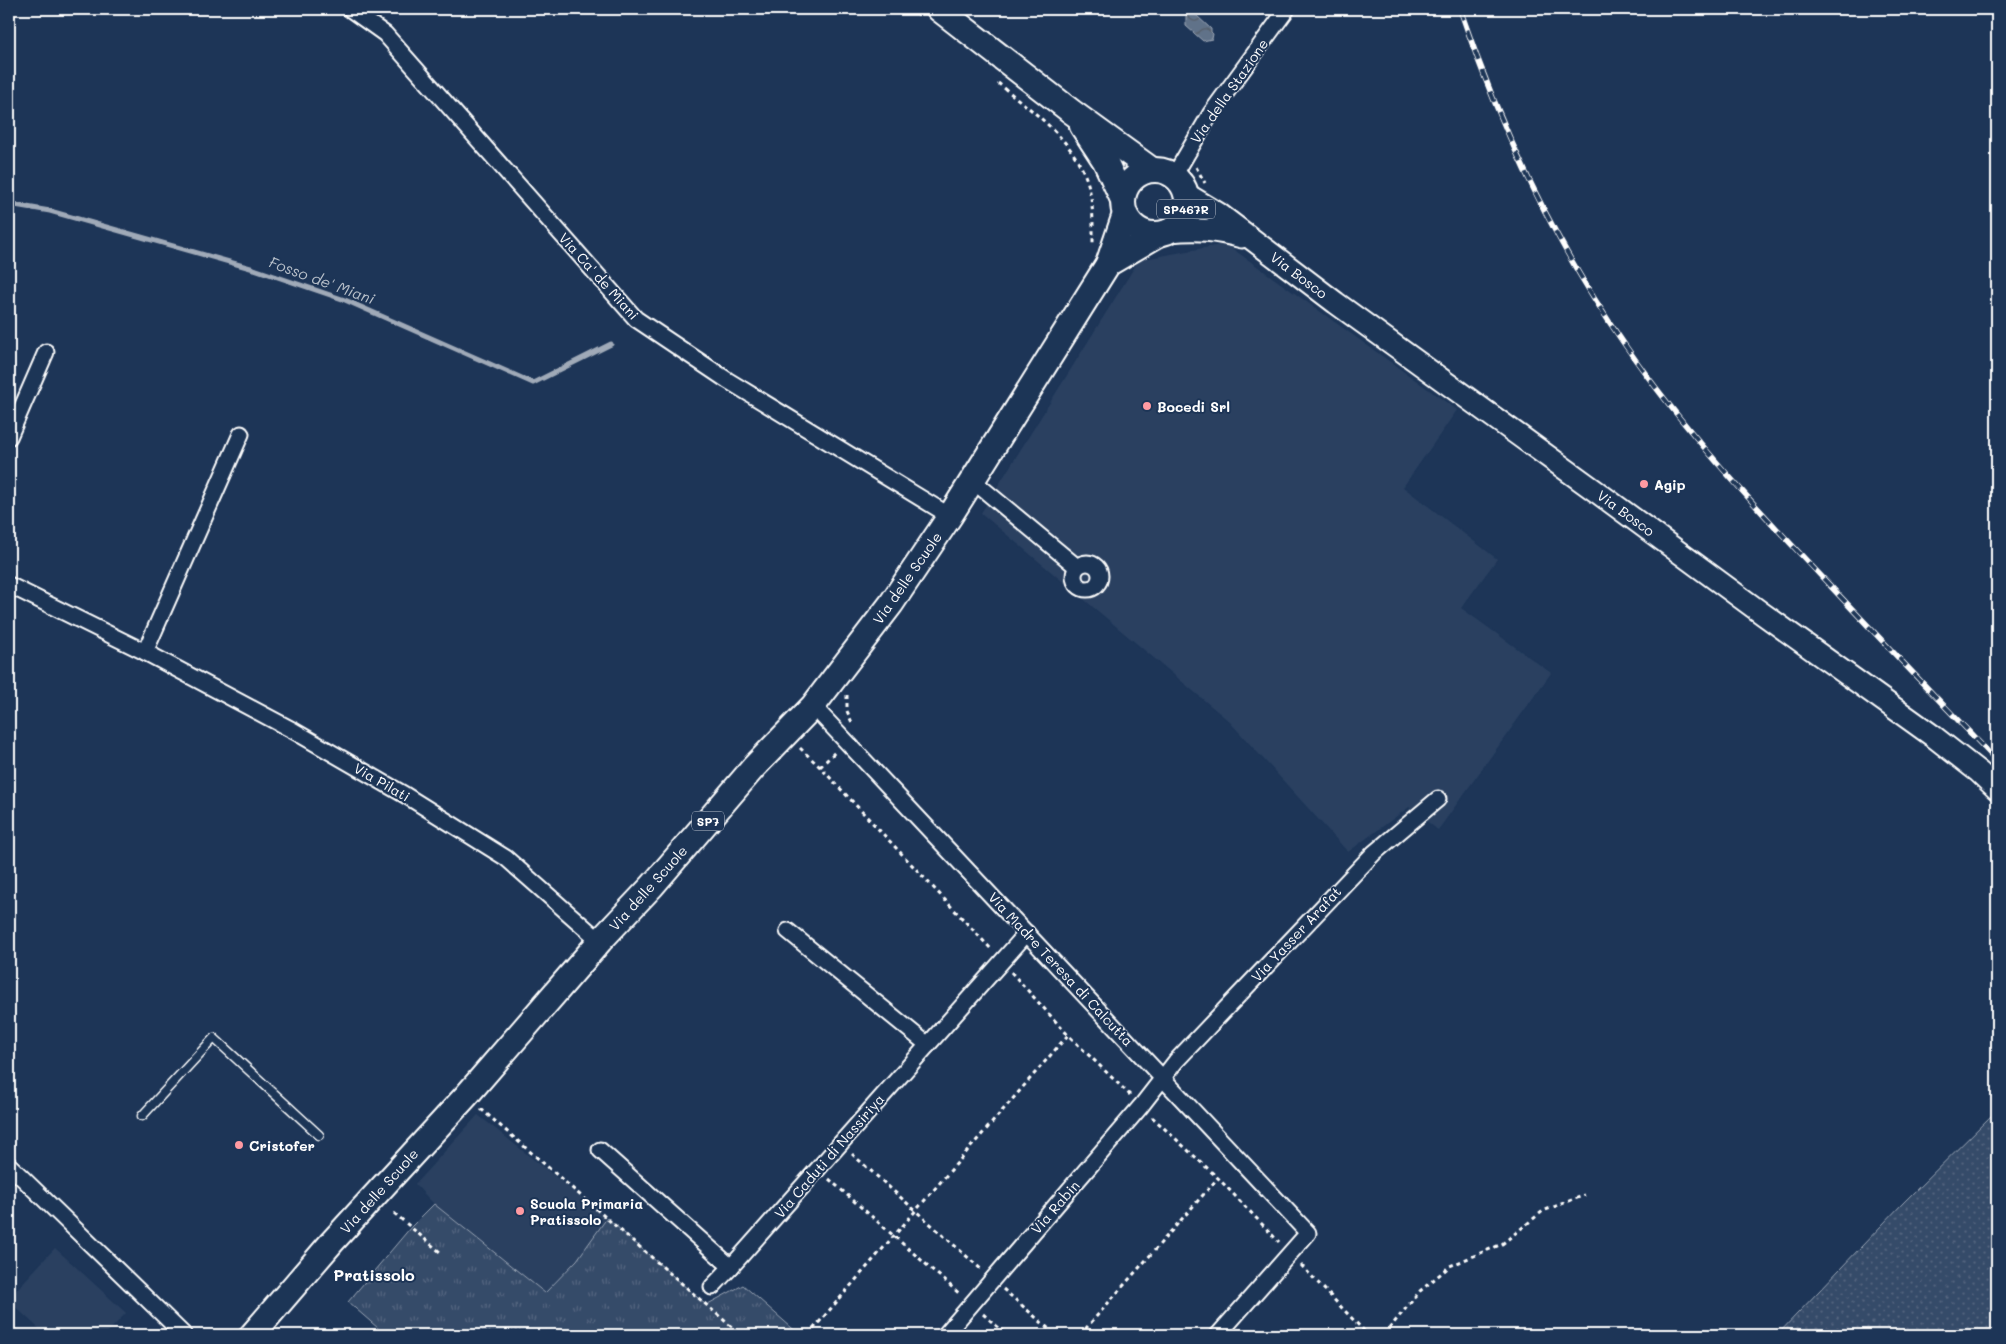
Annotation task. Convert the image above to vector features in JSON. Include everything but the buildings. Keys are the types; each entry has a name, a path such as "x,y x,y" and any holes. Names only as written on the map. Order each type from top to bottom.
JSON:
{"main road":[{"name":"Via Bosco","path":"933,15 1072,112 1180,182 1336,303 1933,736 1979,772 1997,789"},
{"name":"Via Bosco","path":"1072,112 1105,161 1130,223 1138,229 1148,234 1195,228 1217,230 1252,239"},
{"path":"1124,207 1127,186 1142,172 1180,182"},
{"name":"SP467R","path":"1165,232 1179,224 1185,215 1188,204 1180,182"},
{"name":"Via delle Scuole","path":"252,1335 346,1227 466,1096 600,941 652,886 754,768 813,706 891,604 950,516 1108,264 1124,207"},
{"name":"Via delle Scuole","path":"1108,264 1165,232"}],"street":[{"name":"Via Ca' de Miani","path":"350,9 385,34 636,319 728,380 950,516"},
{"name":"Via della Stazione","path":"1180,182 1211,113 1288,9"},
{"path":"9,437 46,352"},
{"path":"145,652 240,434"},
{"path":"972,480 1077,568"},
{"name":"Via Pilati","path":"9,585 145,652 302,736 405,795 506,858 600,941"},
{"name":"Via Madre Teresa di Calcutta","path":"813,706 1308,1233 1290,1254"},
{"name":"Via Yasser Arafat","path":"1162,1078 1374,853 1438,799"},
{"path":"788,930 928,1045"},
{"name":"Via Caduti di Nassiriya","path":"712,1286 731,1267 1026,933"},
{"name":"Via Rabin","path":"945,1335 1141,1106 1162,1078"},
{"path":"600,1150 731,1267"},
{"path":"9,1165 184,1335"},
{"path":"1218,1335 1290,1254"}],"lane":[{"path":"142,1116 214,1038 319,1135"}],"path":[{"path":"912,9 933,15"},
{"path":"991,76 1048,125 1070,148 1085,174 1091,200 1093,249 1108,264"},
{"path":"1180,182 1197,168 1195,158"},
{"path":"820,767 1068,1035 1218,1178 1366,1335"},
{"path":"808,1335 1068,1035"},
{"path":"477,1105 740,1335"},
{"path":"840,1144 1056,1335"},
{"path":"818,1169 1007,1335"},
{"path":"1080,1335 1218,1178"},
{"path":"1384,1335 1420,1291 1450,1266 1502,1244 1543,1211 1585,1195"},
{"path":"394,1213 440,1252"}],"shaded area":[{"path":"1226,244 1457,410 1403,487 1497,559 1461,608 1551,673 1438,830 1409,807 1348,852 1229,721 981,513 1139,260"},
{"name":"Scuola Primaria Pratissolo","path":"478,1115 607,1218 577,1260 545,1293 434,1204 415,1184"},
{"path":"55,1248 126,1313 105,1335 46,1335 9,1301 9,1298"}],"green space":[{"path":"1997,1110 1997,1335 1777,1335 1903,1203"},
{"path":"434,1204 545,1293 577,1260 607,1218 706,1305 743,1285 800,1335 386,1335 348,1302 411,1227"}],"water":[{"path":"1189,13 1195,14 1211,29 1212,39 1203,41 1186,26 1186,16"}],"waterway":[{"name":"Fosso de' Miani","path":"9,204 50,211 254,269 345,300 533,383 611,344"}],"railway":[{"path":"1460,9 1493,97 1530,183 1574,266 1647,376 1694,436 1744,493 1997,761"}],"place":[{"name":"Bocedi Srl","path":"1147,406"},
{"name":"Agip","path":"1644,484"},
{"name":"Cristofer","path":"239,1145"},
{"name":"Scuola Primaria Pratissolo","path":"520,1211"}],"district":[{"name":"Pratissolo","path":"374,1274"}]}
